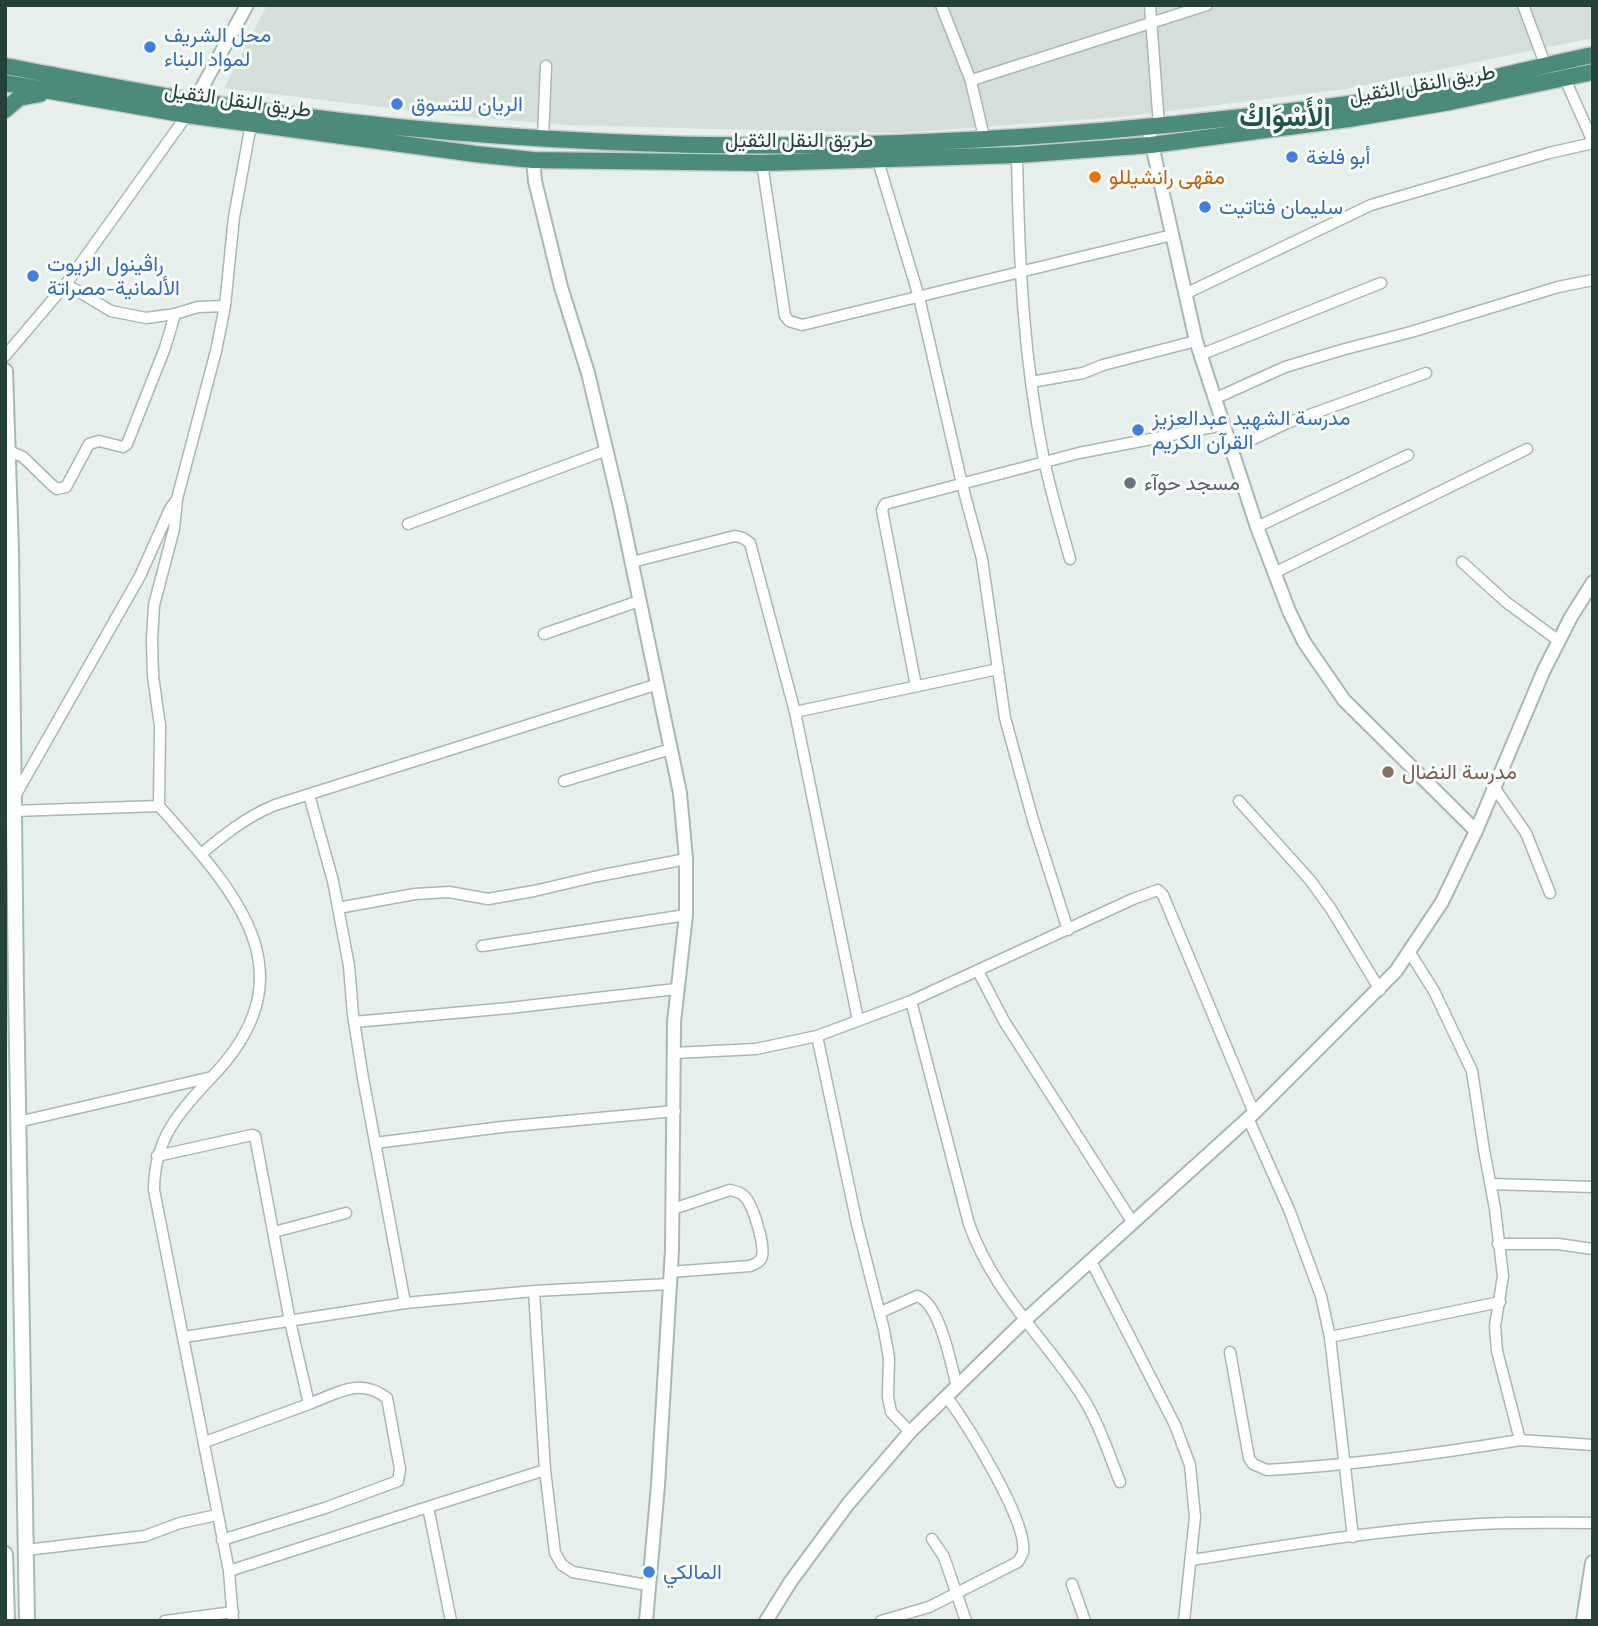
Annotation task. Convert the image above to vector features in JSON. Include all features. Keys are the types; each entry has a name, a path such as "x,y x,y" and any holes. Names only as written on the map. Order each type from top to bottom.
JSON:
{"highway":[{"name":"طريق النقل الثقيل","path":"8,84 52,93 190,108 543,138 712,145 985,141 1249,116 1381,98 1472,83 1593,55"},
{"name":"طريق النقل الثقيل","path":"6,66 251,124 533,160 762,163 1017,155 1151,145 1362,117 1593,72"},
{"path":"5,110 24,96 52,93"}],"main road":[{"path":"5,101 11,78 6,66"},
{"path":"5,372 11,551 14,805 10,989 18,1122 27,1621"},
{"path":"5,1554 7,1621"},
{"path":"1584,1621 1593,1563"}],"street":[{"path":"5,356 66,284 190,108 247,5"},
{"path":"941,5 971,81 985,141"},
{"path":"1150,5 1153,23 1151,145 1200,355 1274,573 1304,642 1333,685 1366,723 1476,831"},
{"path":"971,81 1207,5"},
{"path":"1523,5 1545,64"},
{"path":"543,138 547,66"},
{"path":"1185,294 1371,205 1593,142 1565,79"},
{"path":"165,1621 233,1616 229,1571 154,1190 154,1172 166,1132 186,1104 229,1059 244,1035 256,1013 262,984 257,945 234,901 217,873 159,806 160,726 153,676 154,605 174,529 177,499 216,351 225,306 234,217 251,124"},
{"path":"1017,155 1019,271 1031,382 1044,462 1070,559"},
{"path":"533,160 535,181 561,287 588,373 632,562 680,793 686,859 686,915 676,989 670,1278 646,1621"},
{"path":"878,161 919,297 982,559 1004,718 1068,930"},
{"path":"762,163 785,316 789,321 802,325 1172,235"},
{"path":"1214,399 1309,360 1546,291 1593,280"},
{"path":"1200,355 1381,283"},
{"path":"66,284 111,311 139,317 175,314 198,307 225,306"},
{"path":"7,450 23,457 57,489 66,487 89,444 99,441 125,446 161,358 175,314"},
{"path":"1031,382 1083,373 1103,365 1196,341"},
{"path":"1232,449 1287,423 1426,373"},
{"path":"916,686 882,508 892,501 1044,462 1223,425"},
{"path":"1274,573 1527,449"},
{"path":"408,524 607,450"},
{"path":"1257,527 1408,455"},
{"path":"159,806 14,805 140,576 177,499"},
{"path":"632,562 734,536 750,543 795,712 858,1020"},
{"path":"1462,562 1506,602 1559,641"},
{"path":"766,1621 791,1581 848,1504 911,1432 1024,1321 1251,1116 1380,990 1410,953 1442,902 1559,641 1593,582"},
{"path":"544,634 639,601"},
{"path":"795,712 998,669"},
{"path":"201,854 251,816 658,684"},
{"path":"564,781 671,750"},
{"path":"1494,787 1526,833 1550,893"},
{"path":"309,795 338,908 349,966 354,1022 405,1303"},
{"path":"1240,801 1310,880 1331,909 1380,990"},
{"path":"338,908 415,894 449,892 488,899 686,859"},
{"path":"674,1054 756,1049 817,1036 911,1001 1133,899 1154,891 1161,892 1321,1296 1330,1337 1353,1537"},
{"path":"482,946 686,915"},
{"path":"1410,953 1434,991 1472,1070 1503,1276 1495,1326 1497,1351 1520,1440"},
{"path":"978,971 1011,1032 1133,1223"},
{"path":"354,1022 676,989"},
{"path":"911,1001 969,1224 988,1268 1024,1321 1080,1394 1093,1417 1119,1482"},
{"path":"817,1036 857,1224 881,1312 889,1358 888,1397 891,1412 911,1432"},
{"path":"18,1122 213,1077"},
{"path":"375,1143 502,1127 675,1111"},
{"path":"158,1156 255,1136 290,1321 309,1404"},
{"path":"1490,1184 1593,1187"},
{"path":"184,1337 405,1303 670,1278 750,1266 758,1263 763,1255 756,1220 745,1196 730,1190 673,1209"},
{"path":"274,1232 346,1213"},
{"path":"1497,1244 1558,1244 1593,1249"},
{"path":"1091,1261 1175,1425 1190,1465 1195,1517 1184,1621"},
{"path":"534,1291 545,1471 555,1553 562,1565 573,1572 648,1585"},
{"path":"881,1312 916,1296 924,1299 938,1321 957,1387"},
{"path":"1330,1337 1500,1302"},
{"path":"1230,1352 1249,1458 1253,1464 1267,1470 1344,1466 1520,1440 1593,1444"},
{"path":"205,1442 352,1388 365,1387 378,1391 387,1398 400,1469 398,1480 326,1508 222,1540"},
{"path":"881,1621 929,1607 1018,1562 1023,1553 1016,1521 1000,1484 947,1396"},
{"path":"229,1571 545,1471"},
{"path":"428,1507 451,1621"},
{"path":"26,1550 145,1536 180,1523 218,1515"},
{"path":"1192,1560 1299,1543 1481,1524 1593,1523"},
{"path":"932,1539 944,1558 966,1621"},
{"path":"1072,1584 1085,1621"}],"shaded area":[{"path":"267,5 1593,5 1593,38 1345,89 1121,117 897,133 681,128 569,125 455,116 224,88"}],"place":[{"name":"محل الشريف لمواد البناء","path":"150,47"},
{"name":"الريان للتسوق","path":"397,104"},
{"name":"أبو فلغة","path":"1292,157"},
{"name":"مقهى رانشيللو","path":"1095,177"},
{"name":"سليمان فتاتيت","path":"1205,207"},
{"name":"راڤينول الزيوت الألمانية-مصراتة","path":"33,276"},
{"name":"مدرسة الشهيد عبدالعزيز القرآن الكريم","path":"1138,430"},
{"name":"مسجد حوآء","path":"1130,483"},
{"name":"مدرسة النضال","path":"1388,772"},
{"name":"المالكي","path":"649,1572"}],"district":[{"name":"الْأَسْوَاكْ","path":"1285,117"}]}
